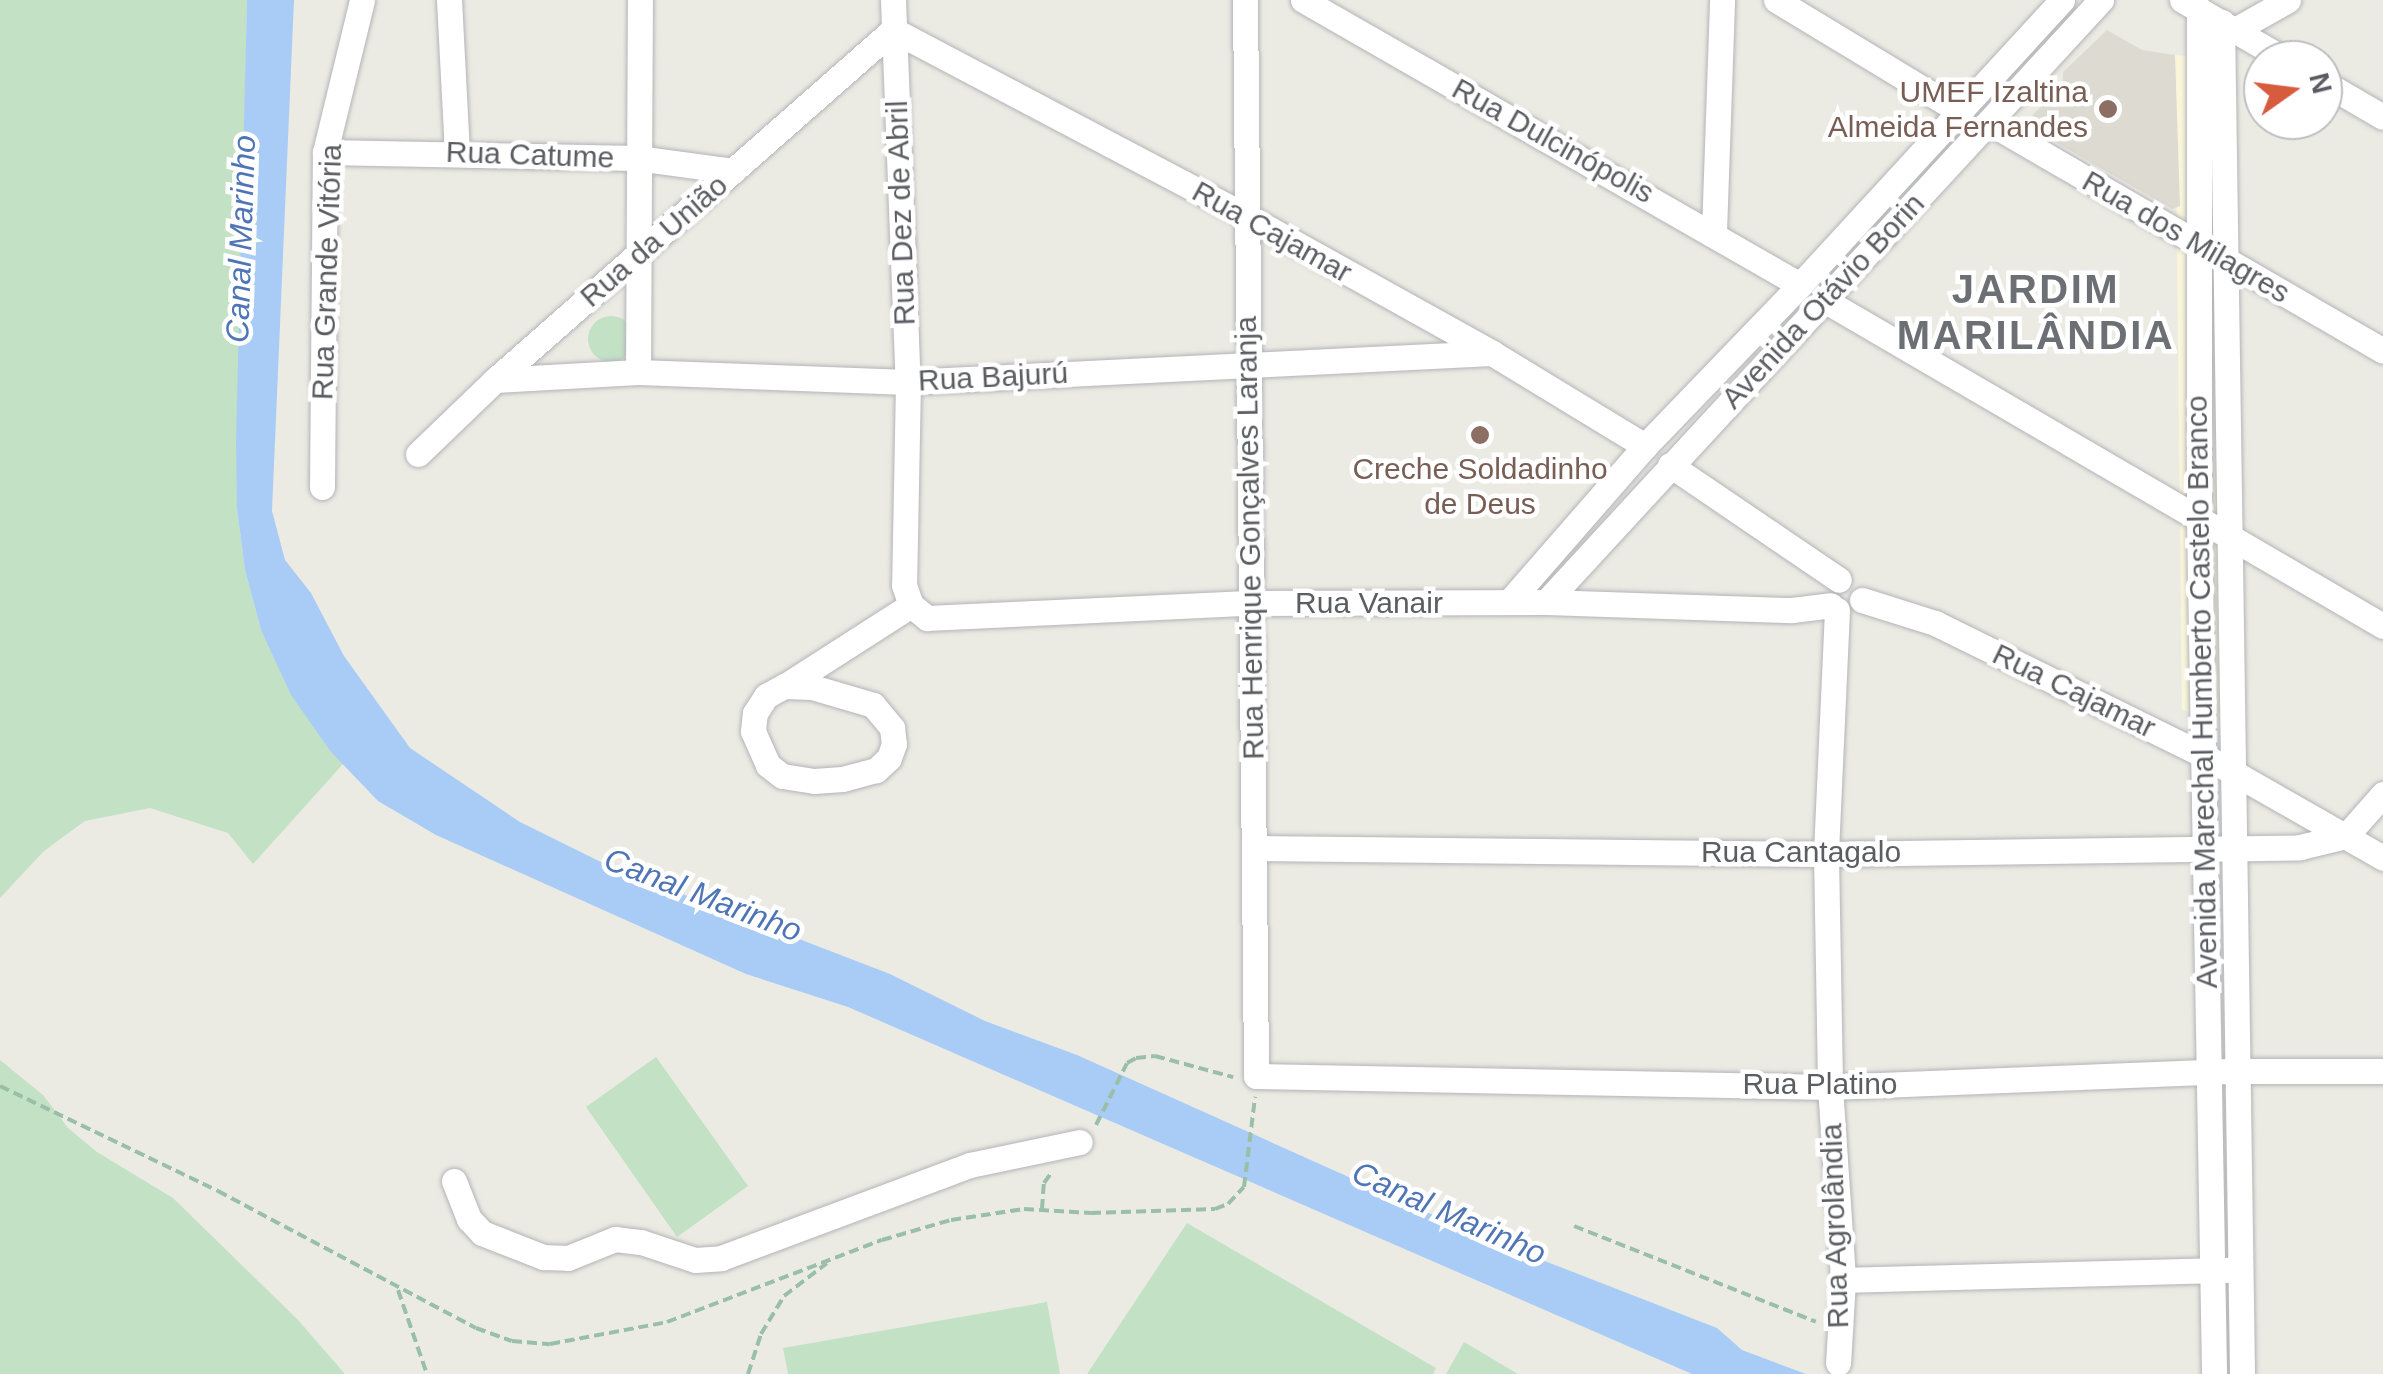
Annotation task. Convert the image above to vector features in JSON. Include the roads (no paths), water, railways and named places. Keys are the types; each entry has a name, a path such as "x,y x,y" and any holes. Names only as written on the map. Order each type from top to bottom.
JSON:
{"street":[{"name":"Rua Grande Vitória","path":"322,488 325,152 362,0"},
{"path":"449,0 457,151"},
{"path":"638,372 640,0"},
{"name":"Rua Dez de Abril","path":"893,0 908,382 904,584 911,605"},
{"name":"Rua Henrique Gonçalves Laranja","path":"1245,0 1248,603 1256,1076"},
{"name":"Rua Dulcinópolis","path":"1303,0 1800,284"},
{"path":"1714,232 1722,0"},
{"path":"1776,0 1961,112"},
{"name":"Avenida Otávio Borin","path":"1509,602 1645,446 2062,0"},
{"name":"Avenida Otávio Borin","path":"1546,602 2101,0"},
{"path":"2229,26 2288,0"},
{"path":"2191,4 2252,40"},
{"name":"Avenida Marechal Humberto Castelo Branco","path":"2191,4 2199,244 2203,848 2214,1374"},
{"name":"Avenida Marechal Humberto Castelo Branco","path":"2229,26 2225,260 2242,1374"},
{"name":"Rua da União","path":"418,454 495,380 893,30"},
{"name":"Rua Cajamar","path":"893,30 1248,217 1492,353 1645,446"},
{"path":"2343,94 2383,118"},
{"name":"Rua dos Milagres","path":"1990,124 2383,351"},
{"name":"Rua Catume","path":"325,152 457,151 638,158 734,170"},
{"path":"1824,300 2383,626"},
{"name":"Rua Bajurú","path":"495,380 638,372 908,382 1492,353"},
{"path":"1670,465 1839,580 1860,586 1862,600 1852,611 1834,608 1829,591 1839,580"},
{"name":"Rua Cajamar","path":"1862,600 1934,622 2202,754 2346,836 2380,850"},
{"name":"Rua Vanair","path":"911,605 928,618 1248,603 1546,602 1834,608"},
{"path":"784,686 824,689 873,704 892,728 894,744 889,758 876,770 814,782 782,776 768,765 753,732 754,713 766,696 911,605"},
{"name":"Rua Agrolândia","path":"1834,608 1826,854 1830,1087 1843,1280 1838,1363"},
{"path":"2346,836 2383,794"},
{"name":"Rua Cantagalo","path":"1254,848 1826,854 2235,849 2300,846 2346,836"},
{"name":"Rua Platino","path":"1256,1076 1830,1087 2236,1071 2383,1071"},
{"path":"454,1181 469,1220 482,1233 543,1258 568,1258 615,1240 641,1242 695,1260 721,1258 970,1165 1080,1142"},
{"path":"1843,1280 2240,1270"}],"water":[{"path":"247,0 294,0 272,511 285,560 311,593 344,656 410,748 520,822 607,865 890,974 985,1021 1077,1055 1478,1235 1717,1328 1742,1350 1806,1374 1692,1374 848,1007 746,974 436,835 378,801 331,752 291,695 261,630 245,570 237,509 236,441"}],"place":[{"name":"UMEF Izaltina Almeida Fernandes","path":"2108,109"},
{"name":"Creche Soldadinho de Deus","path":"1480,435"}],"district":[{"name":"JARDIM MARILÂNDIA","path":"2036,312"}],"water label":[{"name":"Canal Marinho","path":"241,239"},
{"name":"Canal Marinho","path":"703,895"},
{"name":"Canal Marinho","path":"1449,1213"}]}
